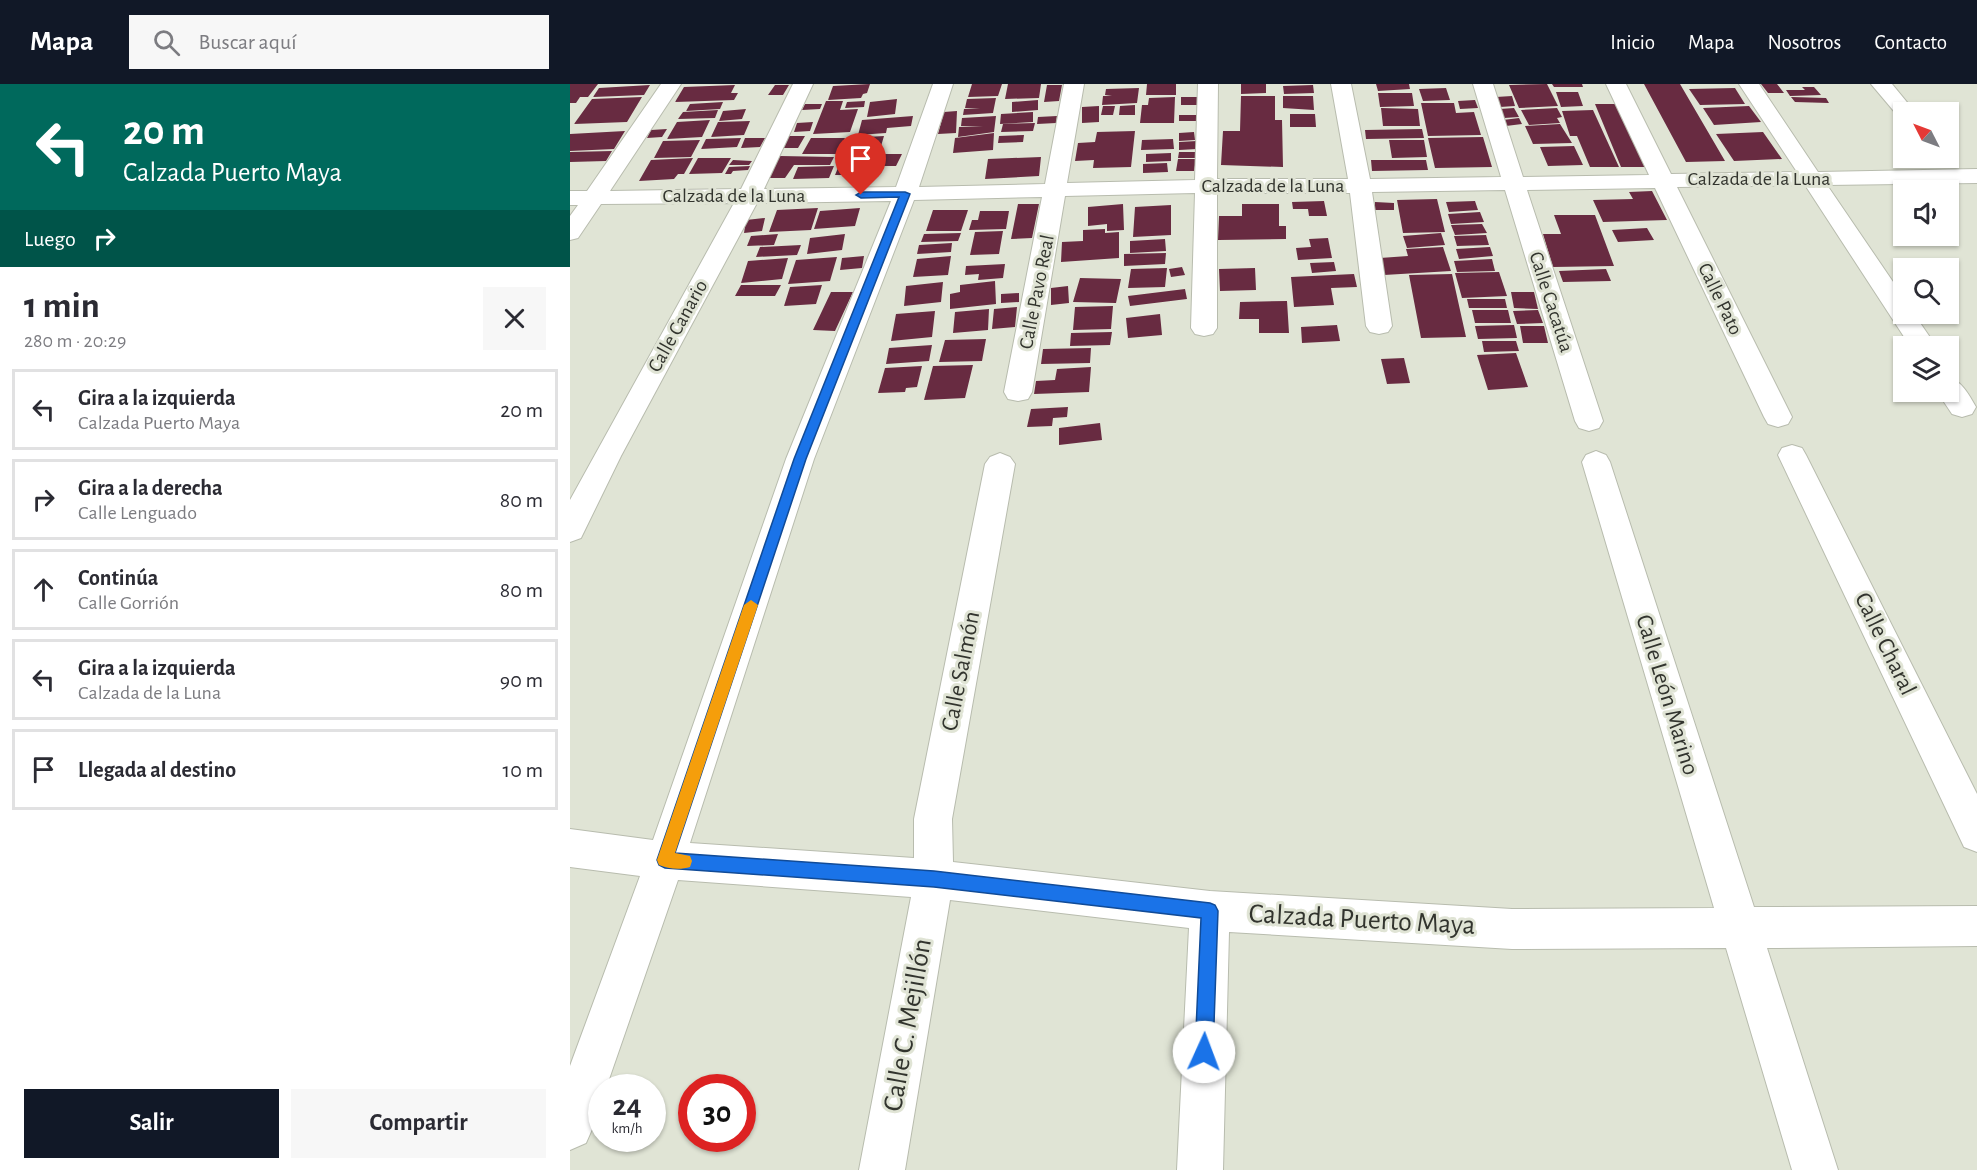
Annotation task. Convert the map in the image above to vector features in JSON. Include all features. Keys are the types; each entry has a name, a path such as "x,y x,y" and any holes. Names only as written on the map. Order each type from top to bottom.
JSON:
{"street":[{"path":"570,233 671,84"},
{"name":"Calle Canario","path":"570,530 607,456 749,196 803,84"},
{"path":"570,1127 665,860 800,459 905,194 943,84"},
{"name":"Calle Pavo Real","path":"1018,392 1074,84"},
{"path":"1204,328 1208,84"},
{"path":"1341,84 1360,186 1379,326"},
{"name":"Calle Cacatúa","path":"1483,84 1589,421"},
{"name":"Calle Pato","path":"1616,84 1778,417"},
{"path":"1749,84 1916,336"},
{"path":"1881,84 1896,102"},
{"path":"1969,176 1977,197"},
{"name":"Calzada de la Luna","path":"570,198 905,194 1207,186 1360,186 1969,176"},
{"name":"Calle Charal","path":"1792,455 1977,834"},
{"name":"Calle León Marino","path":"1596,462 1737,927 1815,1170"},
{"name":"Calle Salmón","path":"934,879 933,819 1000,464"},
{"name":"Calzada Puerto Maya","path":"570,848 665,860 934,879 1210,911 1512,929 1977,926"},
{"name":"Calle C. Mejillón","path":"882,1170 934,879"},
{"path":"1200,1170 1210,911"}],"building":[{"path":"570,84 598,84 588,97 580,97 576,103 570,103"},
{"path":"870,84 867,93 861,98 828,100 833,86"},
{"path":"972,84 1002,84 998,96 968,97"},
{"path":"1008,84 1041,84 1039,98 1005,99"},
{"path":"1147,84 1176,84 1176,95 1146,95"},
{"path":"1241,84 1266,84 1266,93 1241,94"},
{"path":"1376,84 1409,84 1410,89 1378,91"},
{"path":"1547,84 1558,106 1519,108 1509,85"},
{"path":"1552,84 1582,84 1583,87 1554,87"},
{"path":"1644,84 1680,84 1725,161 1686,162"},
{"path":"1761,84 1777,84 1784,93 1768,93"},
{"path":"650,85 644,95 593,97 599,88"},
{"path":"735,85 731,93 738,93 734,100 675,102 684,87"},
{"path":"775,85 789,85 783,95 768,95"},
{"path":"1047,85 1062,85 1059,101 1044,102"},
{"path":"1313,85 1314,93 1284,94 1283,86"},
{"path":"1802,87 1814,87 1821,95 1790,96 1786,90 1805,90"},
{"path":"1139,88 1137,103 1102,105 1103,96 1112,96 1105,95 1106,89"},
{"path":"1446,88 1450,100 1423,101 1419,89"},
{"path":"1735,88 1745,104 1700,105 1689,89"},
{"path":"1556,92 1578,92 1583,106 1561,107"},
{"path":"1378,93 1412,93 1414,106 1380,107"},
{"path":"1241,96 1275,96 1275,120 1282,120 1283,167 1221,165 1223,131 1240,131"},
{"path":"1283,96 1313,96 1314,110 1283,108"},
{"path":"1512,96 1515,106 1500,107 1496,97"},
{"path":"642,97 627,122 574,124 592,99"},
{"path":"1175,97 1174,123 1140,123 1142,105 1148,105 1149,98"},
{"path":"1181,97 1199,97 1198,105 1181,105"},
{"path":"1791,97 1826,98 1829,103 1795,102"},
{"path":"996,98 993,113 963,115 964,109 980,108 965,108 967,99"},
{"path":"897,99 895,114 867,117 870,102"},
{"path":"1038,100 1038,110 1012,112 1012,102"},
{"path":"1475,100 1478,108 1460,109 1458,101"},
{"path":"826,101 843,101 840,110 858,109 850,132 813,134"},
{"path":"865,101 864,107 845,108 847,102"},
{"path":"723,102 720,109 686,111 690,104"},
{"path":"1421,103 1454,103 1456,113 1474,112 1481,135 1428,136"},
{"path":"805,104 822,104 820,109 802,110"},
{"path":"1595,104 1616,104 1645,167 1621,167"},
{"path":"1135,105 1135,115 1119,115 1120,106"},
{"path":"1099,106 1099,122 1082,123 1082,107"},
{"path":"1103,106 1115,106 1113,115 1101,115"},
{"path":"1749,106 1761,122 1714,125 1703,108"},
{"path":"1381,108 1418,109 1420,126 1383,126"},
{"path":"1514,108 1519,117 1504,118 1500,109"},
{"path":"1557,108 1562,117 1557,118 1560,123 1529,125 1521,110"},
{"path":"746,109 742,119 719,121 723,111"},
{"path":"718,110 715,118 678,119 683,112"},
{"path":"1593,110 1619,167 1590,167 1577,136 1570,136 1562,111"},
{"path":"957,111 956,133 938,134 944,112"},
{"path":"1033,112 1033,122 1000,124 1001,114"},
{"path":"1290,114 1315,114 1316,127 1290,127"},
{"path":"1179,115 1201,115 1200,121 1179,121"},
{"path":"913,116 911,126 887,128 886,133 858,135 862,120"},
{"path":"996,116 994,132 958,137 959,127 983,126 961,126 962,118"},
{"path":"1057,116 1056,123 1037,124 1038,117"},
{"path":"1519,118 1522,124 1506,126 1503,120"},
{"path":"710,120 702,137 667,139 677,122"},
{"path":"750,121 744,135 711,137 718,122"},
{"path":"813,122 810,131 794,132 797,123"},
{"path":"1035,123 1033,131 1001,132 1003,124"},
{"path":"1560,124 1572,143 1533,144 1525,126"},
{"path":"667,129 662,137 647,138 651,130"},
{"path":"1422,129 1424,138 1366,139 1365,130"},
{"path":"625,131 614,149 570,151 570,134"},
{"path":"1135,131 1131,167 1093,168 1094,160 1075,161 1078,143 1095,142 1097,132"},
{"path":"1194,132 1195,140 1179,141 1179,133"},
{"path":"1763,132 1782,159 1734,161 1716,134"},
{"path":"994,133 993,150 953,153 955,138"},
{"path":"1024,135 1023,142 998,143 999,136"},
{"path":"787,136 805,136 798,148 780,148"},
{"path":"884,136 879,153 843,155 849,138"},
{"path":"1483,137 1492,167 1435,168 1428,138"},
{"path":"741,138 737,147 701,149 706,139"},
{"path":"745,138 765,138 760,147 741,148"},
{"path":"811,138 845,138 837,154 802,154"},
{"path":"1173,139 1174,149 1141,150 1142,140"},
{"path":"700,140 691,157 654,158 663,141"},
{"path":"1389,140 1424,140 1427,157 1392,158"},
{"path":"1197,141 1197,149 1179,150 1179,142"},
{"path":"1574,146 1583,165 1548,166 1540,147"},
{"path":"612,151 606,161 570,162 570,152"},
{"path":"1179,152 1195,152 1195,158 1178,158"},
{"path":"1171,153 1171,161 1146,162 1146,154"},
{"path":"884,154 902,154 896,166 879,166"},
{"path":"877,155 869,175 835,175 843,156"},
{"path":"780,156 834,157 830,165 794,165 785,178 766,178"},
{"path":"1041,157 1039,176 985,179 988,159"},
{"path":"693,158 684,174 678,174 674,179 639,181 651,160"},
{"path":"698,158 731,158 722,173 689,174"},
{"path":"1178,159 1196,159 1194,171 1176,171"},
{"path":"733,160 752,161 749,165 729,165"},
{"path":"1371,160 1426,160 1428,170 1372,171"},
{"path":"1167,163 1168,172 1143,173 1143,164"},
{"path":"750,166 748,170 725,174 729,167"},
{"path":"834,166 829,178 793,179 798,167"},
{"path":"1652,191 1667,220 1603,222 1593,200 1633,199 1629,192"},
{"path":"1437,199 1445,232 1403,233 1397,200"},
{"path":"1324,201 1327,216 1309,216 1308,209 1293,209 1292,202"},
{"path":"1475,201 1478,210 1449,212 1446,202"},
{"path":"1375,202 1394,203 1394,210 1375,210"},
{"path":"1018,204 1039,204 1032,238 1011,239"},
{"path":"1123,204 1124,230 1107,231 1107,224 1088,226 1088,207"},
{"path":"1242,204 1279,204 1279,226 1286,226 1286,239 1218,240 1219,216 1242,216"},
{"path":"1171,205 1171,235 1133,237 1135,207"},
{"path":"818,208 811,230 769,232 777,210"},
{"path":"860,208 855,226 814,229 820,211"},
{"path":"933,210 968,210 961,231 926,231"},
{"path":"980,211 1009,211 1006,229 969,230 972,220 978,220"},
{"path":"1480,212 1484,222 1451,224 1448,214"},
{"path":"1554,215 1595,215 1614,266 1553,267 1543,234 1561,234"},
{"path":"765,218 762,231 744,233 746,220"},
{"path":"1482,224 1487,233 1455,235 1451,225"},
{"path":"1647,228 1654,240 1618,242 1612,230"},
{"path":"1105,229 1105,233 1119,232 1119,258 1061,262 1062,242 1083,241 1083,230"},
{"path":"1003,231 999,254 970,255 975,232"},
{"path":"961,233 958,241 921,242 924,234"},
{"path":"1441,233 1445,245 1407,248 1403,236"},
{"path":"778,234 774,245 747,246 751,236"},
{"path":"845,234 842,250 807,254 810,238"},
{"path":"1486,235 1489,245 1457,246 1454,236"},
{"path":"1328,238 1332,258 1298,260 1296,248 1311,247 1309,239"},
{"path":"1165,239 1166,251 1130,253 1130,241"},
{"path":"952,243 951,252 917,254 919,245"},
{"path":"801,245 797,255 756,257 760,247"},
{"path":"1443,247 1451,271 1384,275 1380,258 1408,256 1406,249"},
{"path":"1490,247 1493,256 1459,259 1456,249"},
{"path":"1166,253 1165,264 1124,266 1124,254"},
{"path":"864,256 862,268 840,270 842,258"},
{"path":"951,256 948,275 913,277 917,259"},
{"path":"837,257 830,281 788,284 796,260"},
{"path":"788,258 782,279 741,283 748,261"},
{"path":"1492,259 1495,271 1457,272 1454,261"},
{"path":"1334,262 1336,271 1312,273 1310,263"},
{"path":"1005,264 1003,278 978,280 979,274 965,275 966,266"},
{"path":"1182,267 1185,275 1171,277 1169,269"},
{"path":"1167,268 1165,287 1128,288 1131,269"},
{"path":"1255,268 1256,290 1220,291 1219,269"},
{"path":"1606,269 1611,281 1563,282 1559,271"},
{"path":"1499,272 1507,296 1462,298 1455,273"},
{"path":"1354,274 1357,287 1331,288 1334,305 1294,307 1291,277"},
{"path":"1452,274 1466,337 1421,338 1409,275"},
{"path":"1080,278 1121,279 1116,303 1073,302"},
{"path":"995,281 996,304 950,309 950,294 960,292 960,285"},
{"path":"943,282 941,302 904,306 906,286"},
{"path":"741,285 781,285 775,296 735,296"},
{"path":"822,285 816,304 784,306 790,287"},
{"path":"1068,286 1069,303 1051,305 1051,288"},
{"path":"1185,289 1187,299 1130,306 1128,296"},
{"path":"831,292 853,292 835,331 813,330"},
{"path":"1511,292 1534,292 1538,309 1514,308"},
{"path":"1019,293 1019,302 1001,303 1001,294"},
{"path":"1467,299 1505,299 1507,308 1469,308"},
{"path":"1287,301 1289,333 1259,333 1259,319 1239,319 1240,302"},
{"path":"1113,306 1111,329 1073,330 1075,307"},
{"path":"1017,307 1015,327 992,329 994,309"},
{"path":"989,309 988,330 953,333 955,312"},
{"path":"1472,310 1508,310 1511,323 1475,323"},
{"path":"1538,310 1543,323 1517,324 1513,311"},
{"path":"935,311 932,337 891,341 896,314"},
{"path":"1160,314 1162,335 1128,338 1126,318"},
{"path":"1337,325 1340,341 1302,343 1301,327"},
{"path":"1514,325 1517,338 1478,339 1475,326"},
{"path":"1520,326 1544,326 1548,343 1523,343"},
{"path":"1112,332 1110,345 1070,346 1071,333"},
{"path":"986,339 982,361 939,362 945,340"},
{"path":"1482,341 1516,341 1519,351 1484,352"},
{"path":"932,345 929,361 886,364 889,348"},
{"path":"1091,348 1090,363 1041,364 1043,349"},
{"path":"1516,353 1528,387 1488,390 1477,355"},
{"path":"1404,358 1410,383 1387,384 1381,359"},
{"path":"973,365 965,398 924,400 933,366"},
{"path":"922,366 917,387 906,388 905,392 878,393 885,368"},
{"path":"1091,367 1089,392 1034,394 1036,381 1055,380 1057,369"},
{"path":"1068,407 1067,417 1053,418 1052,426 1027,427 1031,409"},
{"path":"1100,423 1102,440 1059,445 1059,428"}],"slow traffic":[{"path":"684,861 665,860 751,605"}],"route":[{"path":"861,195 905,194 800,459 665,860 934,879 1210,911 1204,1052"}]}
